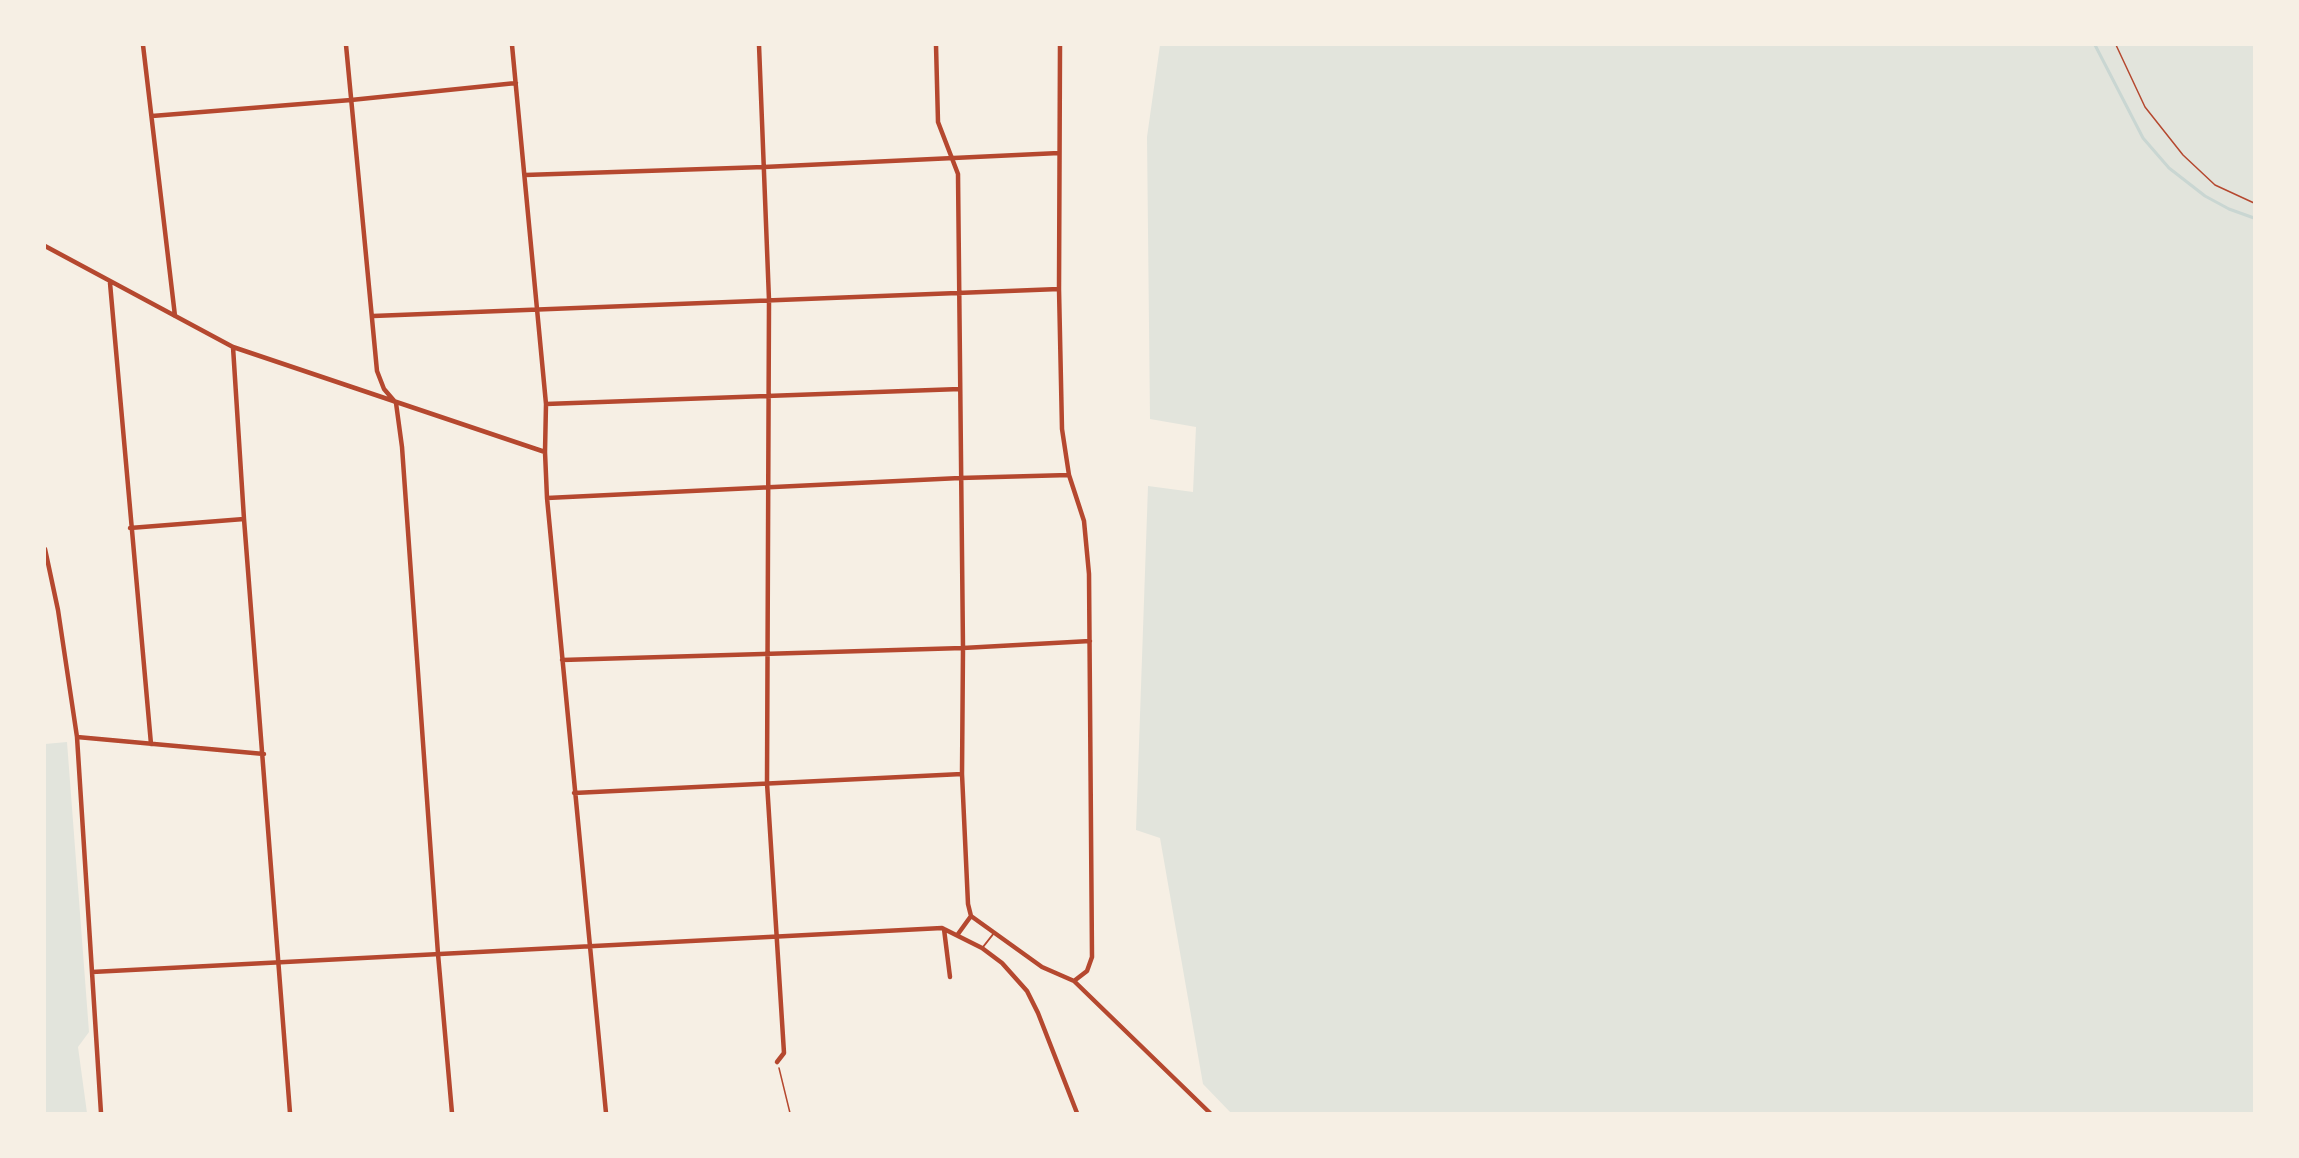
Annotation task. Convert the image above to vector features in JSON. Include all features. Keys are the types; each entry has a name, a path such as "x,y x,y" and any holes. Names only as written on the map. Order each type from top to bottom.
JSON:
{"street":[{"path":"143,45 175,316"},
{"path":"346,45 377,370 384,389 396,402 452,1113"},
{"path":"512,45 546,404 547,498 606,1113"},
{"path":"759,45 769,300 767,783 783,1053 777,1062"},
{"path":"936,45 938,122 958,174 963,648 962,774 968,904 971,916 1042,968 1074,981 1210,1113"},
{"path":"1060,45 1059,289 1062,429 1070,475 1084,521 1089,574 1092,957 1088,971 1074,981"},
{"path":"152,116 351,100 516,83"},
{"path":"525,175 764,167 1059,153"},
{"path":"45,246 110,283 233,347 545,452"},
{"path":"110,283 130,528 152,744"},
{"path":"373,316 1059,289"},
{"path":"233,347 244,519 291,1113"},
{"path":"546,404 960,389"},
{"path":"547,498 960,478 1070,475"},
{"path":"130,528 244,519"},
{"path":"45,549 58,609 77,736 101,1113"},
{"path":"562,660 963,648 1090,641"},
{"path":"77,736 264,753"},
{"path":"574,793 962,774"},
{"path":"958,934 971,916"},
{"path":"92,972 279,964 590,945 944,929 982,948 1002,963 1030,996 1077,1113"},
{"path":"944,929 950,977"}],"lane":[{"path":"982,948 994,933"}],"path":[{"path":"2116,45 2145,106 2183,155 2215,185 2254,203"},
{"path":"777,1062 790,1113"}],"shaded area":[{"path":"1160,45 2254,45 2254,1113 1231,1113 1203,1084 1160,838 1136,830 1148,486 1193,492 1196,427 1150,419 1147,137"},
{"path":"67,742 89,1032 78,1047 87,1113 45,1113 45,744"}],"waterway":[{"path":"2095,45 2143,138 2169,168 2205,196 2229,209 2254,218"}]}
